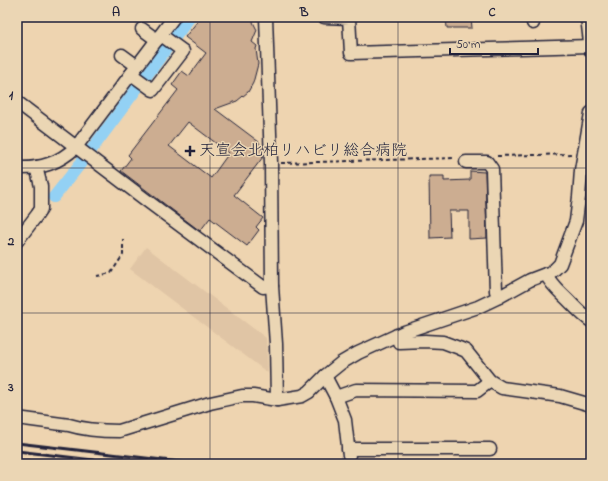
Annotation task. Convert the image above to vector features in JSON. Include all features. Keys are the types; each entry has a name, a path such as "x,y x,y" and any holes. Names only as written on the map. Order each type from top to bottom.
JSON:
{"street":[{"path":"17,168 46,165 61,159 76,147 174,17"},
{"path":"266,17 271,163 272,286 276,344 277,400"},
{"path":"329,19 349,18 350,53 458,53 591,48 587,17"},
{"path":"122,55 153,90 183,51 142,28"},
{"path":"17,102 76,147 103,173 147,207 263,287 272,286"},
{"path":"17,418 107,431 119,431 210,403 242,396 253,396 277,400 302,396 309,392 341,363 358,353 397,336 478,307 530,280 546,274 560,264 576,220 580,197 581,170 591,113"},
{"path":"462,160 487,162 492,169 496,292 499,297"},
{"path":"17,241 37,216 40,208 41,186 36,167"},
{"path":"546,274 549,281 557,290 579,312 591,321"},
{"path":"397,336 399,342 443,342 466,351 490,381 502,388 560,396 591,405"},
{"path":"325,376 336,397 345,420 348,452 490,448"},
{"path":"336,397 356,390 477,391 490,381"}],"path":[{"path":"493,156 584,154"},
{"path":"271,163 462,160"},
{"path":"97,276 111,273 123,255 123,239"}],"shaded area":[{"path":"146,247 266,338 268,373 130,269"}],"building":[{"path":"201,17 255,17 253,22 257,30 252,42 257,46 258,64 253,83 248,92 237,101 215,109 259,142 262,149 263,157 234,195 263,218 256,227 259,230 247,246 210,218 200,231 121,171 131,158 128,155 178,90 172,85 182,71 189,76 206,53 185,37","holes":["188,122 229,153 211,178 169,146"]},
{"path":"446,17 471,17 472,28 447,28"},
{"path":"470,171 485,172 487,238 469,239 469,211 449,211 450,237 430,238 429,176 444,176 444,181 470,180"}],"waterway":[{"path":"54,197 92,149 190,17"}],"railway":[{"path":"17,443 197,464"},
{"path":"17,451 127,464"},
{"path":"17,460 56,464"}],"place":[{"name":"天宣会北柏リハビリ総合病院","path":"190,151"}]}
